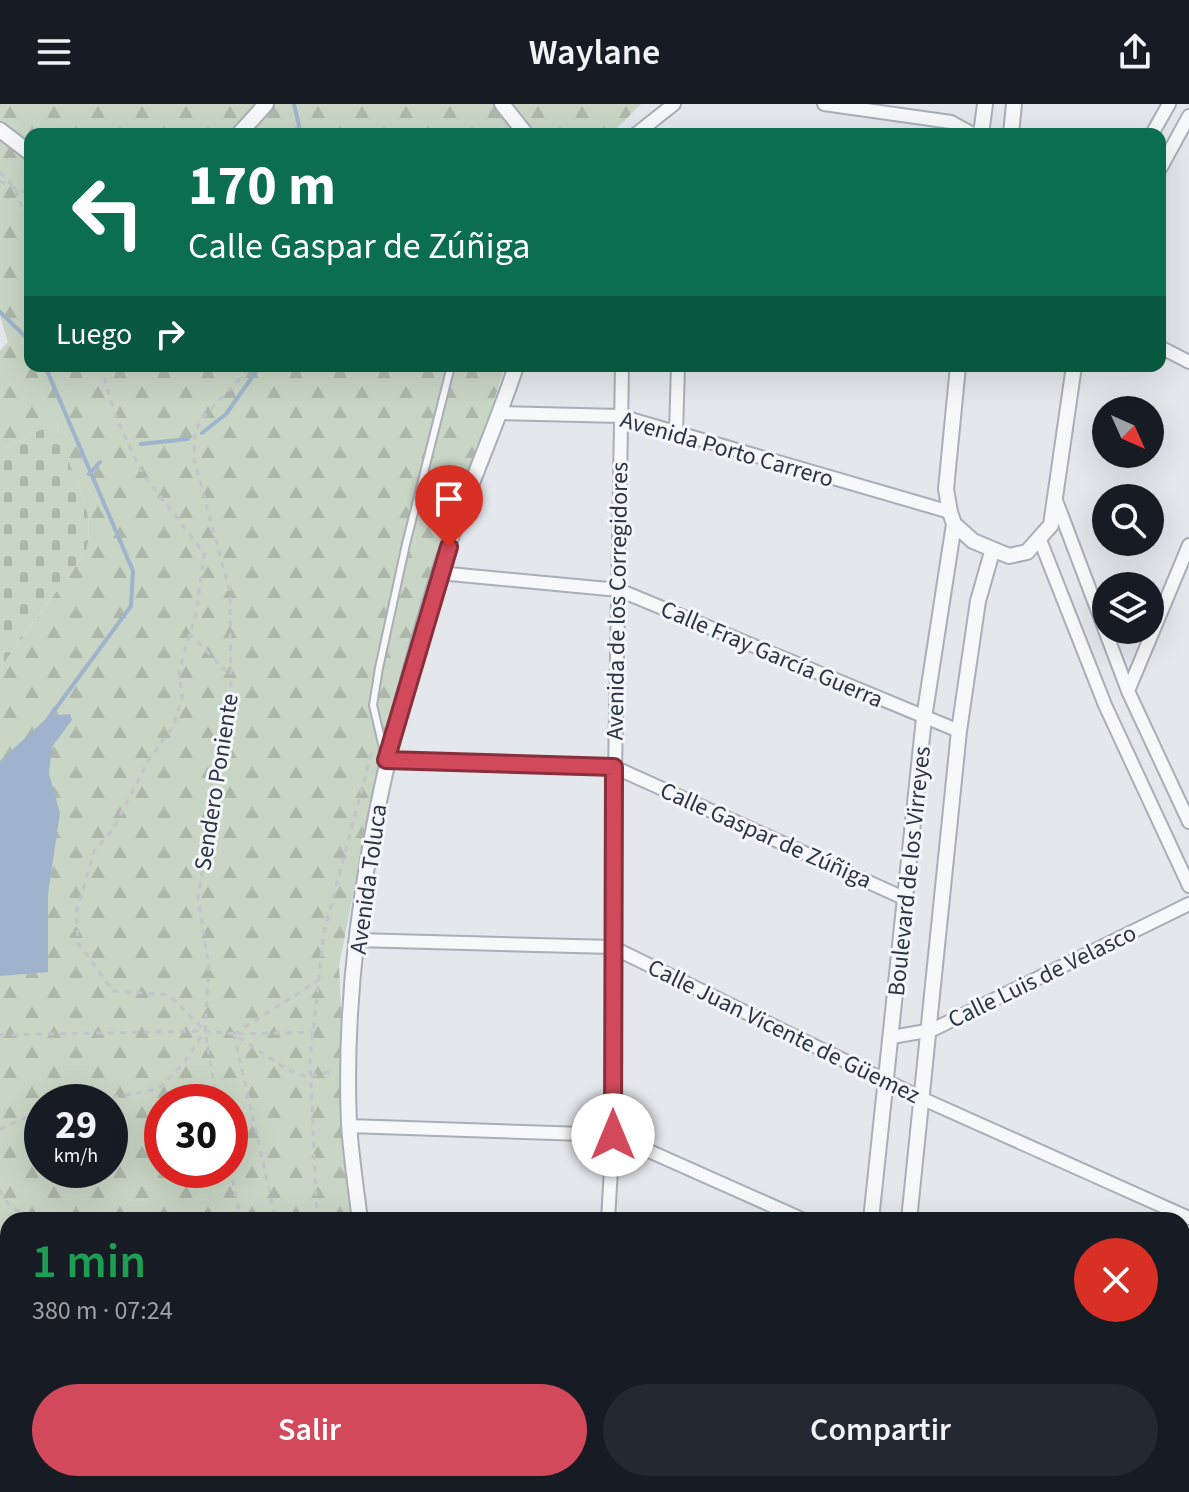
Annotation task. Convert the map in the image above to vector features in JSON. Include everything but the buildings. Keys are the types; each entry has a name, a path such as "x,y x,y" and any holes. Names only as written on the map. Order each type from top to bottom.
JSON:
{"street":[{"path":"244,128 266,104"},
{"path":"502,104 521,128"},
{"path":"644,128 674,104"},
{"path":"824,104 951,122 962,128"},
{"path":"982,128 985,104"},
{"path":"1012,128 1014,104"},
{"path":"1155,128 1169,104"},
{"path":"1166,158 1189,116"},
{"path":"0,130 24,148"},
{"path":"1166,350 1189,362"},
{"name":"Avenida Toluca","path":"359,1212 349,1126 348,1066 357,940 386,760 439,573 514,372"},
{"name":"Avenida de los Corregidores","path":"608,1212 613,1135 614,767 622,372"},
{"path":"676,433 678,372"},
{"name":"Boulevard de los Virreyes","path":"872,1212 924,718 952,518 946,489 957,372"},
{"path":"952,518 992,552 1009,556 1027,552 1040,540 1051,525 1057,503 1073,372"},
{"name":"Avenida Porto Carrero","path":"500,413 620,416 952,518"},
{"path":"1057,503 1128,691 1189,822"},
{"path":"1040,540 1105,705 1189,886"},
{"path":"1128,691 1189,545"},
{"name":"Boulevard de los Virreyes","path":"910,1212 932,1030 959,731 978,601 992,552"},
{"name":"Calle Fray García Guerra","path":"439,573 619,590 959,731"},
{"name":"Calle Gaspar de Zúñiga","path":"386,760 614,767 906,899"},
{"name":"Calle Luis de Velasco","path":"892,1037 932,1030 1189,904"},
{"name":"Calle Juan Vicente de Güemez","path":"357,940 612,947 923,1099 1176,1212"},
{"path":"349,1126 613,1135 786,1212"}],"lane":[{"path":"386,760 373,705 379,668 406,544 449,372"}],"path":[{"path":"0,172 15,188 24,212"},
{"path":"0,181 24,192"},
{"path":"103,372 115,415 142,473 204,553 197,609 179,671 182,697 174,725 148,761 113,829 94,852 76,913 78,943 113,991 169,995 205,1031"},
{"name":"Sendero Poniente","path":"214,1084 205,1031 209,967 198,899 231,706 230,592 194,459 195,431 205,415 246,372"},
{"path":"189,633 231,676"},
{"path":"317,1212 310,1060 324,932 378,729"},
{"path":"234,1034 319,980"},
{"path":"128,1093 158,1089 183,1064 205,1031"},
{"path":"0,1035 313,1032"},
{"path":"234,1034 288,1070 307,1077 348,1066"},
{"path":"234,1034 274,1212"},
{"path":"0,1129 24,1118"},
{"path":"234,1188 239,1212"},
{"path":"0,1190 10,1207 22,1212"}],"green space":[{"path":"0,104 641,104 617,128 24,128 24,372 503,372 379,762 339,966 351,1212 0,1212 0,668 86,551 89,534 84,501 57,422 0,450 0,351 8,342 0,316"},
{"path":"57,422 88,517 86,551 0,668 0,450"}],"water":[{"path":"70,714 72,720 52,747 49,774 60,813 48,894 48,972 0,976 0,761 49,716"}],"waterway":[{"path":"294,104 300,128"},
{"path":"0,312 24,335"},
{"path":"48,372 133,571 131,606 48,719"},
{"path":"202,433 226,414 256,372"},
{"path":"141,444 188,439"},
{"path":"89,474 100,462"}],"route":[{"path":"449,547 386,760 614,767 613,1135"}]}
